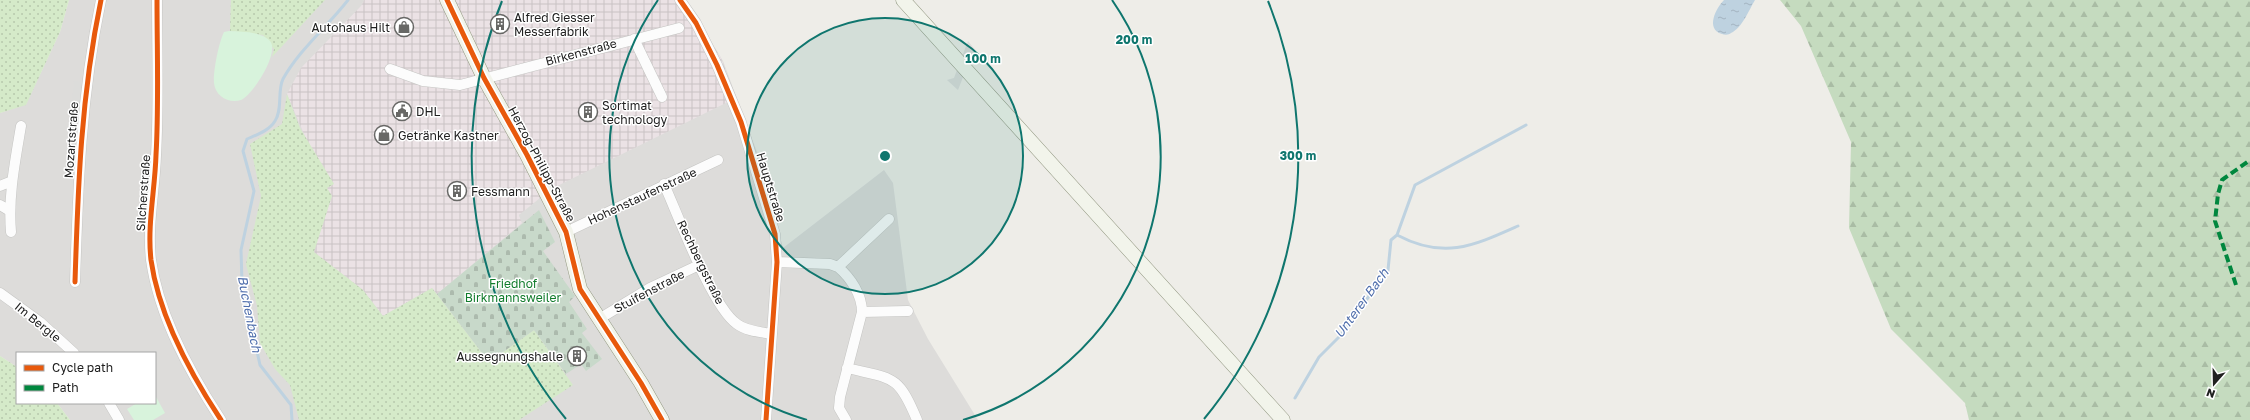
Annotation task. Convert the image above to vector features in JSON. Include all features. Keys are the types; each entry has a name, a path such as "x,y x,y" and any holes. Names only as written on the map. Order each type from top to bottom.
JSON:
{"main road":[{"name":"Herzog-Philipp-Straße","path":"447,0 484,78 528,155 566,232 580,289 641,383 662,420"},
{"path":"903,0 1283,420"}],"street":[{"name":"Mozartstraße","path":"75,282 80,137 90,52 101,0"},
{"name":"Silcherstraße","path":"157,0 156,153 149,229 152,261 175,341 199,387 221,420"},
{"name":"Hauptstraße","path":"680,0 696,23 717,66 741,122 775,234 777,262 766,420"},
{"name":"Birkenstraße","path":"484,78 634,38 679,28"},
{"path":"634,38 662,97"},
{"path":"390,69 423,81 448,85 460,86 484,78"},
{"path":"12,232 10,211 12,181 21,126"},
{"name":"Hohenstaufenstraße","path":"566,232 664,184 718,160"},
{"path":"0,186 12,181"},
{"name":"Rechbergstraße","path":"664,184 699,265 725,311 736,324 745,329 772,334"},
{"path":"0,205 10,211"},
{"path":"838,267 889,220"},
{"path":"777,262 830,264 838,267 846,274 862,301 862,312 847,368 839,408 846,420"},
{"name":"Stuifenstraße","path":"599,319 650,288 699,265"},
{"name":"Im Bergle","path":"0,293 40,322 73,352"},
{"path":"862,312 908,311"},
{"path":"847,368 887,377 896,382 902,388 917,420"},
{"path":"110,404 119,420"}],"shaded area":[{"path":"69,0 686,0 723,61 757,152 783,248 884,170 893,183 908,300 928,339 978,420 70,420 58,404 156,404 156,352 16,352 16,366 0,356 0,113 26,104 60,32"},
{"path":"364,0 685,0 721,58 736,98 551,189 519,215 522,223 437,294 432,288 383,316 363,290 313,252 332,196 327,188 287,94 301,68 361,6"},
{"path":"74,81 84,82 80,108 71,107"},
{"path":"542,198 562,238 555,242 539,210 522,223 519,215"},
{"path":"789,264 826,266 826,274 789,273"},
{"path":"577,298 594,323 587,327 570,302"}],"green space":[{"path":"0,0 69,0 60,32 26,105 0,113"},
{"path":"231,0 325,0 272,57 274,49 263,35 230,31"},
{"path":"1780,0 2250,0 2250,420 1969,420 1965,403 1891,329 1849,228 1851,142 1801,26"},
{"path":"229,31 262,35 270,41 272,46 271,54 264,73 246,96 241,100 236,101 223,98 217,92 214,83 215,64 220,42 224,32"},
{"path":"287,94 300,128 334,184 327,188 332,196 314,252 363,290 383,316 432,288 489,362 534,330 573,385 519,420 299,420 290,385 275,369 260,343 257,306 246,264 261,196 250,144 282,124"},
{"name":"Friedhof Birkmannsweiler","path":"539,210 555,242 543,251 575,296 569,302 587,329 582,333 602,359 586,371 581,364 566,374 534,330 489,362 437,294"},
{"path":"0,356 16,366 16,404 58,404 70,420 0,420"},
{"path":"156,397 165,413 153,420 134,420 127,409 135,404 156,404"}],"water":[{"path":"1724,0 1755,0 1739,27 1727,35 1717,31 1714,28 1713,23 1715,13"}],"pier":[{"path":"968,41 976,51 972,54 958,90 947,80 954,78"}],"waterway":[{"name":"Buchenbach","path":"292,420 291,405 260,365 242,283 241,250 254,191 243,151 247,139 266,130 275,121 279,111 280,89 283,79 305,48 348,0"},
{"name":"Unterer Bach","path":"1295,398 1319,357 1340,336 1388,270 1391,240 1397,235 1415,185 1526,125"},
{"path":"1397,235 1414,243 1429,247 1458,247 1487,239 1518,226"}],"marked path":[{"path":"2236,285 2215,221 2218,194 2222,180 2250,160"}],"cycle path":[{"path":"75,282 79,175 85,106 94,36 101,0"},
{"path":"157,0 158,77 155,168 150,234 151,260 161,302 177,344 187,364 221,420"},
{"path":"447,0 484,78 527,155 566,232 580,289 641,383 662,420"},
{"path":"680,0 696,23 717,65 741,122 775,234 777,262 766,420"}],"place":[{"name":"Alfred Giesser Messerfabrik","path":"500,24"},
{"name":"Autohaus Hilt","path":"404,27"},
{"name":"DHL","path":"402,111"},
{"name":"Sortimat technology","path":"588,112"},
{"name":"Getränke Kastner","path":"384,135"},
{"name":"Fessmann","path":"457,191"},
{"name":"Aussegnungshalle","path":"577,356"}]}
